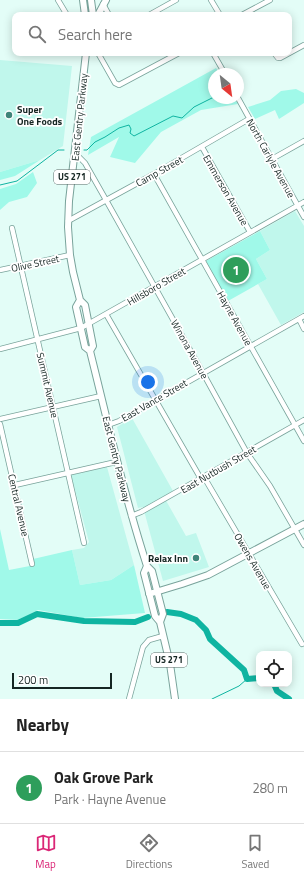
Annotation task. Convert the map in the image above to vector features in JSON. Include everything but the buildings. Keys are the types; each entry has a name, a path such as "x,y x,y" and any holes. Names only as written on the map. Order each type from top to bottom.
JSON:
{"main road":[{"path":"91,0 93,12"},
{"path":"84,2 85,12"},
{"path":"100,12 105,2"},
{"name":"East Gentry Parkway","path":"86,56 68,201 70,255 80,300 85,305 93,346 90,351 116,462 147,566 152,571 163,614 160,622"},
{"name":"East Gentry Parkway","path":"80,300 76,307 85,348 90,351"},
{"path":"149,594 202,578 304,524"},
{"name":"East Gentry Parkway","path":"147,566 144,573 155,616 160,622 170,664 175,699"}],"street":[{"path":"58,0 65,12"},
{"path":"164,0 167,5"},
{"path":"154,12 176,0"},
{"path":"211,0 218,12"},
{"path":"248,12 270,0"},
{"path":"105,2 108,12"},
{"path":"292,52 304,45"},
{"path":"100,56 115,83 118,85 173,56"},
{"path":"215,56 222,68"},
{"name":"North Carlyle Avenue","path":"241,104 304,217"},
{"name":"Camp Street","path":"68,221 250,119"},
{"path":"272,159 304,141"},
{"name":"Emmerson Avenue","path":"202,147 250,232"},
{"name":"Winona Avenue","path":"75,153 85,164 203,372 247,453 270,486 304,545"},
{"name":"Hayne Avenue","path":"154,174 304,441"},
{"name":"Hillsboro Street","path":"0,348 81,328 304,202"},
{"name":"Summit Avenue","path":"12,228 84,543"},
{"name":"Olive Street","path":"0,270 70,255"},
{"name":"Owens Avenue","path":"106,314 202,478 302,644"},
{"name":"East Vance Street","path":"108,425 119,421 304,316"},
{"path":"298,319 304,329"},
{"path":"0,418 101,396"},
{"name":"East Nutbush Street","path":"131,516 141,512 304,420"},
{"name":"Central Avenue","path":"0,424 32,564"},
{"path":"15,485 116,462"},
{"path":"129,699 143,647 149,640 163,636"}],"shaded area":[{"path":"0,60 72,66 63,146 40,160 0,172"},
{"path":"208,72 208,104 238,104 201,110 161,132 135,163 110,157 119,137 88,155 91,137"},
{"path":"296,89 304,93 304,103 279,119 275,110 255,119 248,107 270,100 281,91"},
{"path":"40,160 15,176 0,180 0,172"},
{"path":"33,172 37,183 27,197 9,202 0,210 0,189 16,184"},
{"path":"295,211 304,226 304,312 281,325 258,284 267,279 256,259 270,250 260,231"},
{"path":"260,231 270,250 256,259 267,279 228,301 206,261"},
{"path":"132,418 173,491 164,497 186,536 196,533 209,567 163,581 143,507 138,508 117,427"},
{"path":"107,467 134,565 111,580 80,585 72,550 84,548 89,542 71,475"},
{"path":"0,529 9,570 35,565 33,559 72,550 80,585 111,580 134,565 145,613 82,618 38,610 18,620 0,619"}],"waterway":[{"path":"84,150 87,150 95,142 119,128 129,125 131,129 130,133 134,136 173,116 182,118 194,107 208,100"},
{"path":"0,185 17,181 58,150 64,150"},
{"path":"167,612 181,614 196,620 206,630 210,639 244,670 247,679 256,678"},
{"path":"0,623 18,623 37,614 84,621 135,622 148,617"},
{"path":"212,699 239,686 247,679"},
{"path":"275,687 277,691 289,699"}],"place":[{"name":"Super One Foods","path":"9,115"},
{"name":"Oak Grove Park","path":"236,270"},
{"name":"Relax Inn","path":"196,558"}]}
